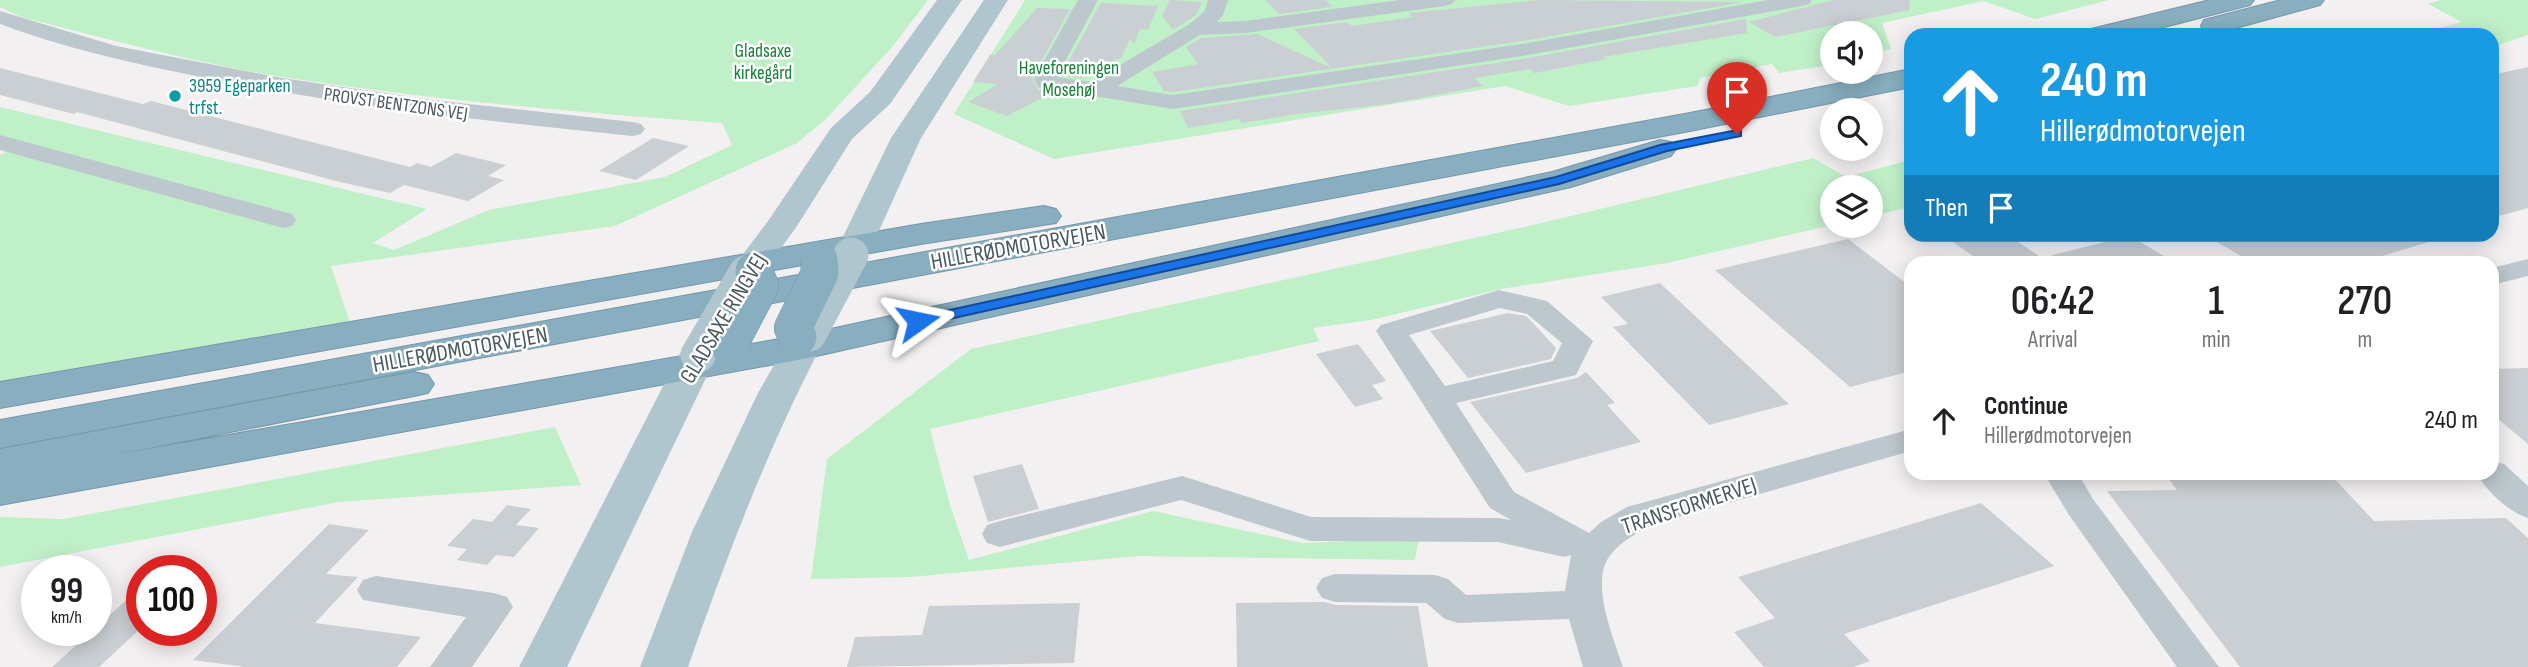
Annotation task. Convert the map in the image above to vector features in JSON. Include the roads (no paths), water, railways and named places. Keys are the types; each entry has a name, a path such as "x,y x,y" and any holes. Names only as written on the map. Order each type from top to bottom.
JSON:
{"highway":[{"path":"2129,28 2241,0"},
{"path":"2205,28 2311,0"},
{"name":"HILLERØDMOTORVEJEN","path":"0,463 1677,135 1904,80"},
{"path":"1883,104 1904,99"},
{"name":"HILLERØDMOTORVEJEN","path":"0,433 1677,135 1820,116"},
{"path":"0,395 834,253 1529,142 1598,128 1677,135"},
{"path":"0,490 715,358 1545,183 1677,135"},
{"path":"803,340 793,328 820,273 834,253"},
{"path":"715,358 734,335 760,286 751,269"},
{"path":"0,415 181,400"}],"main road":[{"name":"GLADSAXE RINGVEJ","path":"751,269 841,134 880,98 950,0"},
{"path":"834,253 996,0"},
{"path":"664,667 714,532 803,340"},
{"name":"GLADSAXE RINGVEJ","path":"543,667 715,358"}],"street":[{"path":"1088,0 1045,79 1046,82 1173,102 1509,52 1802,0"},
{"path":"1093,90 1195,29 1213,15 1218,0"},
{"path":"1195,29 1245,27 1446,0"},
{"name":"PROVST BENTZONS VEJ","path":"0,17 79,44 117,53 331,95 439,110 633,129"},
{"path":"0,142 283,220"},
{"path":"2499,275 2528,267"},
{"path":"1437,398 1565,368 1578,341 1537,307 1499,299 1391,331 1502,500 1592,550"},
{"name":"TRANSFORMERVEJ","path":"1592,550 1612,529 1639,516 1904,442"},
{"path":"2499,479 2528,506"},
{"path":"2065,480 2081,507 2200,667"},
{"path":"1000,534 1182,488 1310,529 1498,530 1592,550"},
{"path":"1592,550 1583,583 1584,604 1603,667"},
{"path":"1335,588 1434,589 1458,609 1584,604"},
{"path":"376,590 494,607 450,667"}],"place":[{"name":"3959 Egeparken trfst.","path":"175,96"}],"park label":[{"name":"Gladsaxe kirkegård","path":"763,61"},
{"name":"Haveforeningen Mosehøj","path":"1069,78"}]}
